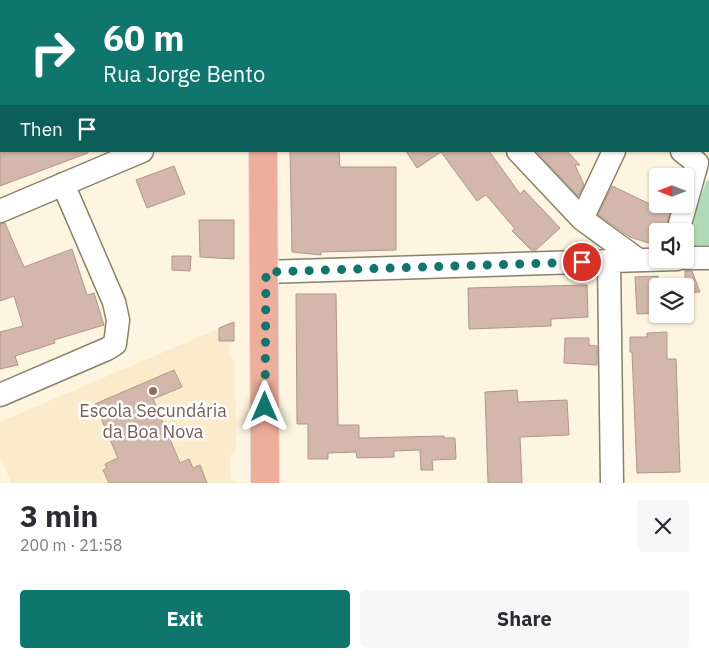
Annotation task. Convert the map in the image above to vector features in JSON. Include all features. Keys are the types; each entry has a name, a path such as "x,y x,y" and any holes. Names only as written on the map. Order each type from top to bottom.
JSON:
{"main road":[{"path":"263,152 266,272 266,483"}],"street":[{"path":"0,211 140,152"},
{"path":"519,152 582,219 637,259"},
{"path":"582,219 614,152"},
{"path":"680,223 701,154"},
{"path":"0,395 115,344 118,333 118,320 114,302 63,184"},
{"path":"694,258 709,258"},
{"path":"266,272 649,259"},
{"path":"609,261 612,483"}],"shaded area":[{"name":"Escola Secundária da Boa Nova","path":"234,322 234,341 229,346 229,355 235,361 236,450 230,456 230,479 235,483 11,483 0,455 0,422"}],"green space":[{"path":"709,179 709,245 694,246 694,223 691,223 706,182"}],"building":[{"path":"0,152 88,152 88,153 0,186"},
{"path":"290,152 339,152 340,167 396,167 396,250 321,252 321,255 292,252"},
{"path":"407,152 441,152 417,168"},
{"path":"441,152 490,152 520,194 524,190 560,228 536,250 531,250 512,231 515,229 486,195 477,201"},
{"path":"537,152 568,152 580,165 575,165 584,185 578,196"},
{"path":"174,166 185,194 147,208 136,180"},
{"path":"612,186 649,204 649,213 670,213 667,223 649,223 649,243 630,237 598,215"},
{"path":"199,220 234,220 234,259 200,257"},
{"path":"5,223 24,267 72,249 87,295 94,293 104,325 54,340 55,343 15,356 18,365 0,369 0,332 23,326 14,296 0,301 0,224"},
{"path":"172,256 191,256 190,271 172,270"},
{"path":"685,271 692,271 700,292 694,292 694,278 685,278"},
{"path":"658,276 658,278 649,278 649,313 637,314 635,277"},
{"path":"587,285 588,317 551,319 551,326 469,329 468,288"},
{"path":"296,294 336,294 338,425 359,425 359,438 444,436 444,438 455,438 456,459 432,460 433,470 421,470 420,450 394,451 394,457 357,458 356,452 328,453 328,459 308,459 308,424 297,424"},
{"path":"234,322 234,341 219,341 219,328"},
{"path":"667,332 667,359 676,359 680,472 637,473 630,337 647,337 647,333"},
{"path":"565,338 589,338 589,345 597,346 597,365 564,363"},
{"path":"174,370 182,387 153,399 180,463 189,459 193,468 200,465 207,483 109,483 103,470 107,468 105,464 118,458 95,404"},
{"path":"517,390 518,402 567,400 569,435 520,437 522,483 488,483 485,392"}],"place":[{"name":"Escola Secundária da Boa Nova","path":"153,391"}],"route":[{"path":"265,407 266,272 582,262"}]}
